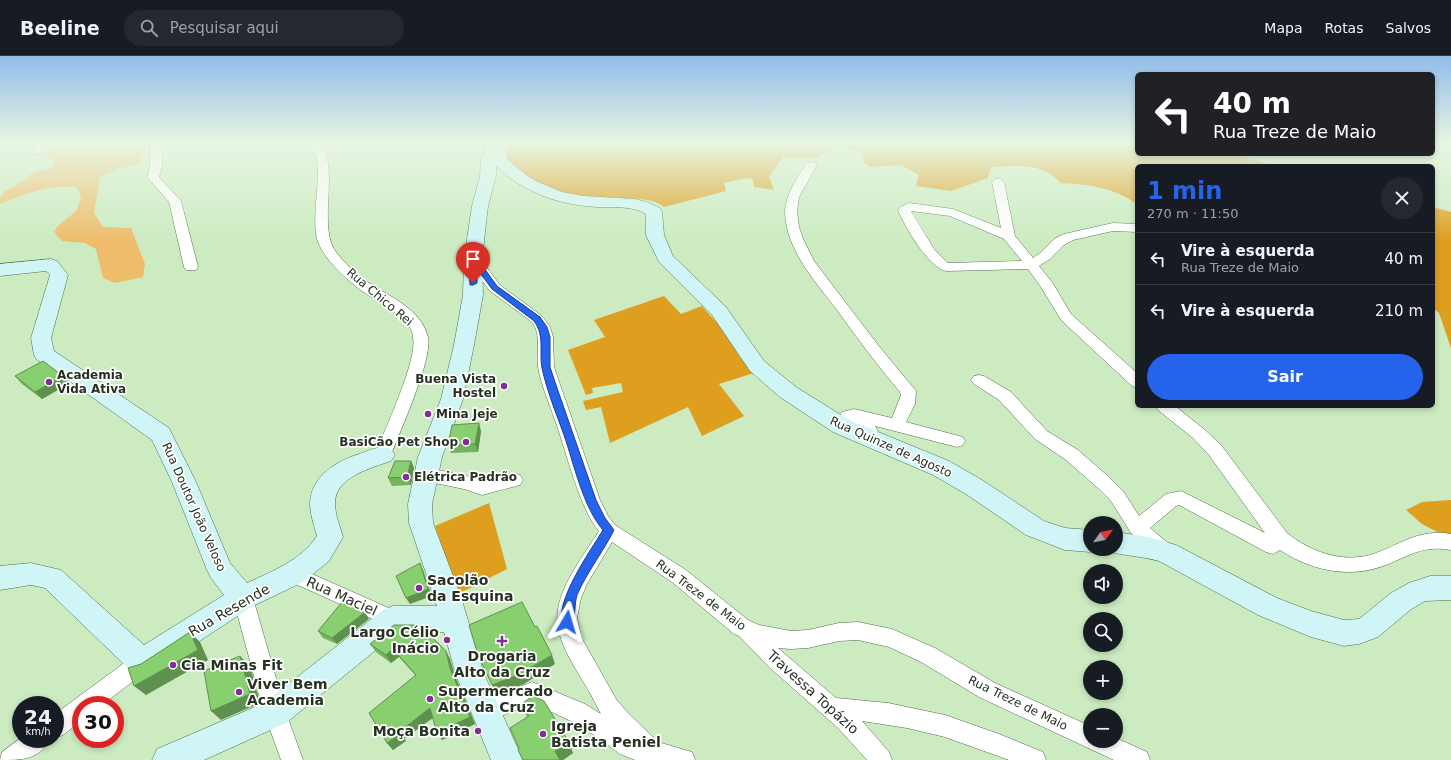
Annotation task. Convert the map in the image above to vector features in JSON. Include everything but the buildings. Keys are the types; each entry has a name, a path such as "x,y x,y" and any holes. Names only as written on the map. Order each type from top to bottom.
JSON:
{"street":[{"path":"153,176 175,201 191,267"},
{"name":"Rua Chico Rei","path":"323,176 321,221 323,238 329,250 363,285 391,303 405,315 415,326 420,336 421,349 415,369 383,455"},
{"path":"488,176 480,206 473,259 473,295 464,345 452,398 430,457 420,504 421,523 448,597 470,675 487,711 507,760"},
{"name":"Rua Quinze de Agosto","path":"516,176 550,194 568,199 635,204 649,208 654,212 655,235 665,258 675,270 720,311 749,356 769,378 806,405 841,426 860,435 925,460 969,484 1035,528 1065,539 1083,540"},
{"path":"805,176 793,197 791,212 793,227 798,241 808,262 873,349 908,391 910,396 902,411 897,426"},
{"path":"998,182 1009,236 1047,285 1066,317 1135,380"},
{"path":"1009,236 986,228 953,213 914,207 909,207 904,210 906,216 934,259 942,266 963,267 1031,265 1045,256 1059,242 1069,237 1113,227 1135,228"},
{"name":"Rua Treze de Maio","path":"473,259 494,288 537,319 543,327 546,337 546,367 552,388 591,500 601,521 609,530 679,576 741,627 757,634 791,640 808,639 839,632 858,631 892,638 928,655 987,690 1083,734"},
{"name":"Rua Doutor João Veloso","path":"0,270 51,265 59,275 41,338 44,355 61,365 161,434 184,482 220,570 243,598"},
{"path":"979,380 1005,396 1041,435 1072,454 1100,479 1117,496 1137,528 1166,553"},
{"path":"1166,408 1207,442 1227,465 1280,538 1287,545 1302,553 1330,563 1352,565 1369,563 1413,544 1427,540 1451,542"},
{"path":"925,460 857,424 848,416 854,415 957,441"},
{"name":"Rua Resende","path":"96,696 142,662 243,598 294,574 320,553 330,537 323,514 322,498 326,487 340,474 362,461 383,455"},
{"path":"426,475 464,482 482,488 514,480"},
{"path":"1137,528 1172,499 1182,498 1273,546"},
{"path":"609,530 580,579 572,596 568,609 567,622 580,656 612,710 652,751"},
{"path":"1123,544 1166,553 1192,565 1264,606 1293,618 1327,629 1349,633 1366,631 1403,600 1418,591 1434,588 1451,588"},
{"path":"0,578 31,574 52,578 142,662"},
{"name":"Rua Maciel","path":"294,574 393,619 455,619"},
{"path":"243,598 275,713 292,760"},
{"path":"168,760 275,713 393,619"},
{"name":"Travessa Topázio","path":"741,627 806,686 833,708 867,742 881,760"},
{"path":"487,711 532,692 577,712 602,727 628,746 640,751 652,751 684,760"},
{"path":"833,708 888,714 930,722 966,732 1035,760"},
{"path":"867,742 890,760"},
{"path":"10,760 27,748"},
{"path":"1113,748 1139,760"}],"shaded area":[{"path":"29,176 102,176 100,177 94,213 103,227 131,228 145,264 143,277 115,283 103,278 96,249 85,243 62,241 54,232 58,226 76,211 81,198 77,187 56,187 37,191 19,196 0,204 0,197 4,195 3,192 27,179"},
{"path":"523,176 770,176 774,190 754,187 753,179 746,178 724,183 726,191 664,207 655,202 645,200 574,195 558,192 529,180"},
{"path":"919,176 989,176 988,178 951,191 916,186"},
{"path":"1053,176 1135,176 1135,203 1119,194 1101,188 1081,184 1061,183"},
{"path":"1435,208 1451,212 1451,348 1439,313 1435,310"},
{"path":"664,296 681,314 702,306 725,332 739,356 754,373 719,384 744,416 702,436 688,407 610,443 601,407 586,410 583,401 623,392 621,383 592,388 593,393 586,395 568,350 605,337 594,320"},
{"path":"1451,500 1451,539 1422,524 1406,510 1422,502"},
{"path":"489,503 507,569 458,594 435,526"}],"place":[{"name":"Academia Vida Ativa","path":"49,382"},
{"name":"Buena Vista Hostel","path":"504,386"},
{"name":"Mina Jeje","path":"428,414"},
{"name":"BasiCão Pet Shop","path":"466,442"},
{"name":"Elétrica Padrão","path":"406,477"},
{"name":"Sacolão da Esquina","path":"419,588"},
{"name":"Largo Célio Inácio","path":"447,640"},
{"name":"Drogaria Alto da Cruz","path":"502,641"},
{"name":"Cia Minas Fit","path":"173,665"},
{"name":"Viver Bem Academia","path":"239,692"},
{"name":"Supermercado Alto da Cruz","path":"430,699"},
{"name":"Moça Bonita","path":"478,731"},
{"name":"Igreja Batista Peniel","path":"543,734"}],"route":[{"path":"473,283 473,259 494,288 525,312 537,319 543,327 546,337 546,367 552,388 591,500 601,521 609,530 580,579 572,596 568,609 567,622"}]}
